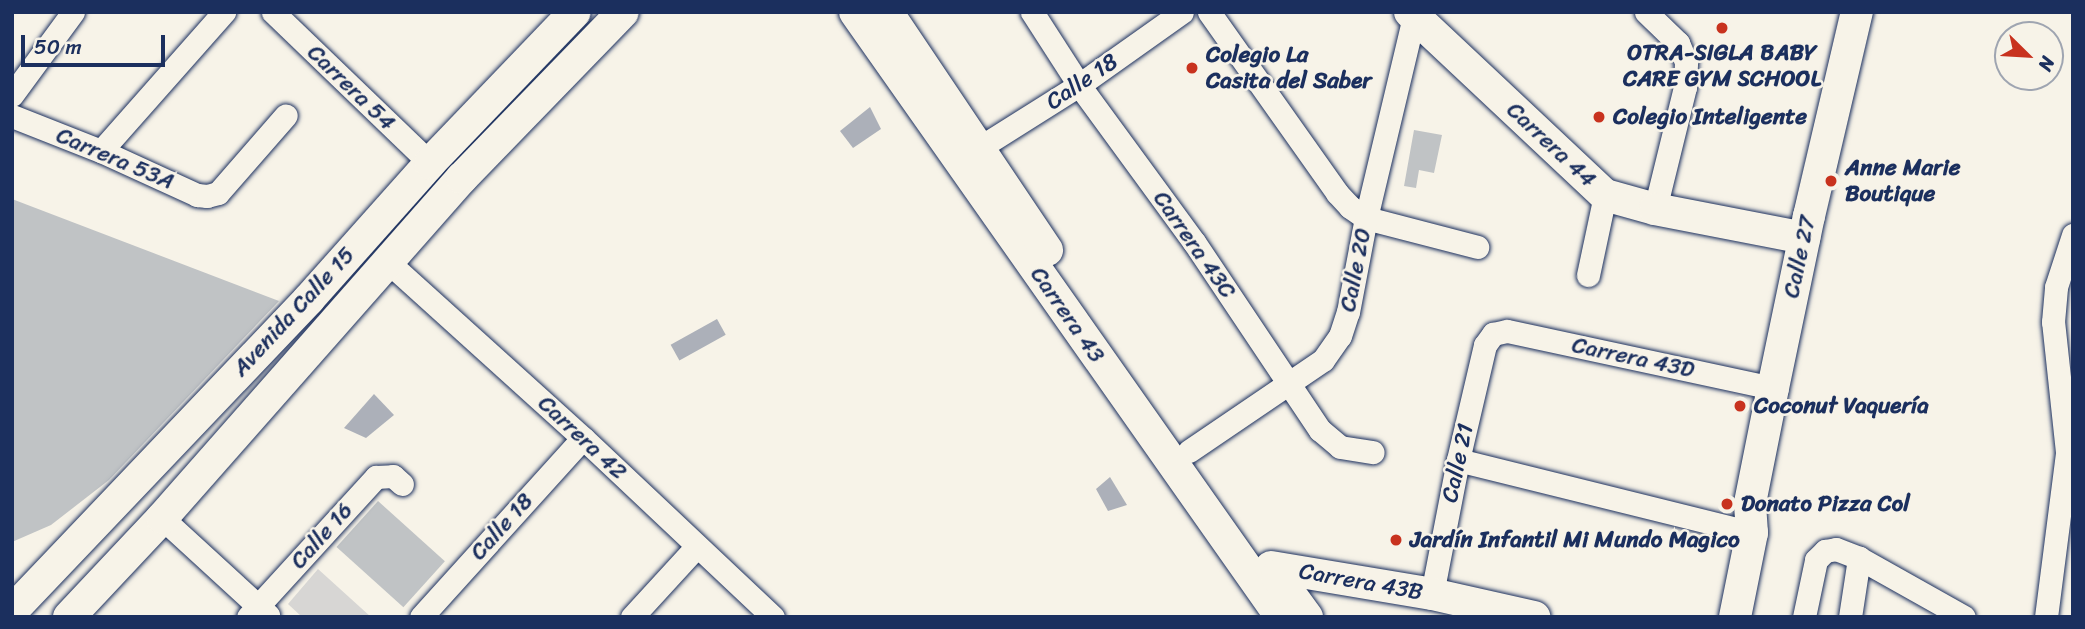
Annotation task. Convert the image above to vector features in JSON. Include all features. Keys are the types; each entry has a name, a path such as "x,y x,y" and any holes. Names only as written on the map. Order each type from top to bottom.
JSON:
{"street":[{"path":"12,95 73,12"},
{"path":"101,151 224,12"},
{"name":"Carrera 54","path":"272,12 430,163"},
{"name":"Avenida Calle 15","path":"12,611 309,299 430,163 575,12"},
{"name":"Avenida Calle 15","path":"69,617 162,518 462,178 623,12"},
{"name":"Carrera 43","path":"855,12 1281,617"},
{"name":"Carrera 43","path":"887,12 1080,299 1307,617"},
{"name":"Carrera 43C","path":"1032,12 1079,85 1194,243 1320,430 1340,447 1373,452"},
{"name":"Calle 18","path":"979,148 1079,85 1182,12"},
{"path":"1209,12 1337,193 1366,218 1477,247"},
{"path":"1646,12 1678,43 1686,62 1685,87 1655,209"},
{"name":"Calle 27","path":"1735,617 1746,522 1773,388 1804,238 1857,12"},
{"name":"Calle 20","path":"1189,451 1323,360 1340,336 1349,312 1366,218 1412,14"},
{"name":"Carrera 44","path":"1412,14 1605,195 1655,209 1804,238"},
{"name":"Carrera 53A","path":"12,116 101,151 197,195 218,192 286,115"},
{"path":"1588,275 1605,195"},
{"path":"2046,617 2067,452 2053,322 2056,287 2073,235"},
{"name":"Carrera 42","path":"388,262 583,438 773,617"},
{"name":"Carrera 43D","path":"1493,334 1507,331 1773,388"},
{"name":"Calle 21","path":"1450,604 1458,460 1485,345 1493,334"},
{"name":"Calle 18","path":"421,617 583,438"},
{"path":"1458,460 1746,522"},
{"name":"Calle 16","path":"259,613 376,477 393,476 402,484"},
{"path":"162,518 259,613"},
{"name":"Calle 27","path":"1718,617 1746,522"},
{"path":"632,617 697,546"},
{"path":"1804,617 1816,560 1825,551 1836,549 1859,558 1965,617"},
{"path":"1850,617 1859,558"},
{"name":"Carrera 43B","path":"1271,567 1450,604 1534,617"}],"shaded area":[{"path":"870,107 881,129 853,148 840,131"},
{"path":"717,319 726,335 679,360 671,345"},
{"path":"374,394 394,415 366,438 344,428"},
{"path":"1110,477 1127,505 1108,511 1096,489"},
{"path":"318,569 371,617 302,617 288,604"}],"building":[{"path":"1414,130 1442,135 1434,173 1419,170 1416,188 1404,186"},
{"path":"12,199 279,301 109,480 51,525 12,542"},
{"path":"378,501 445,561 403,607 337,547"}],"place":[{"name":"OTRA-SIGLA BABY CARE GYM SCHOOL","path":"1722,28"},
{"name":"Colegio La Casita del Saber","path":"1192,68"},
{"name":"Colegio Inteligente","path":"1599,117"},
{"name":"Anne Marie Boutique","path":"1831,181"},
{"name":"Coconut Vaquería","path":"1740,406"},
{"name":"Donato Pizza Col","path":"1727,504"},
{"name":"Jardín Infantil Mi Mundo Magico","path":"1396,540"}]}
